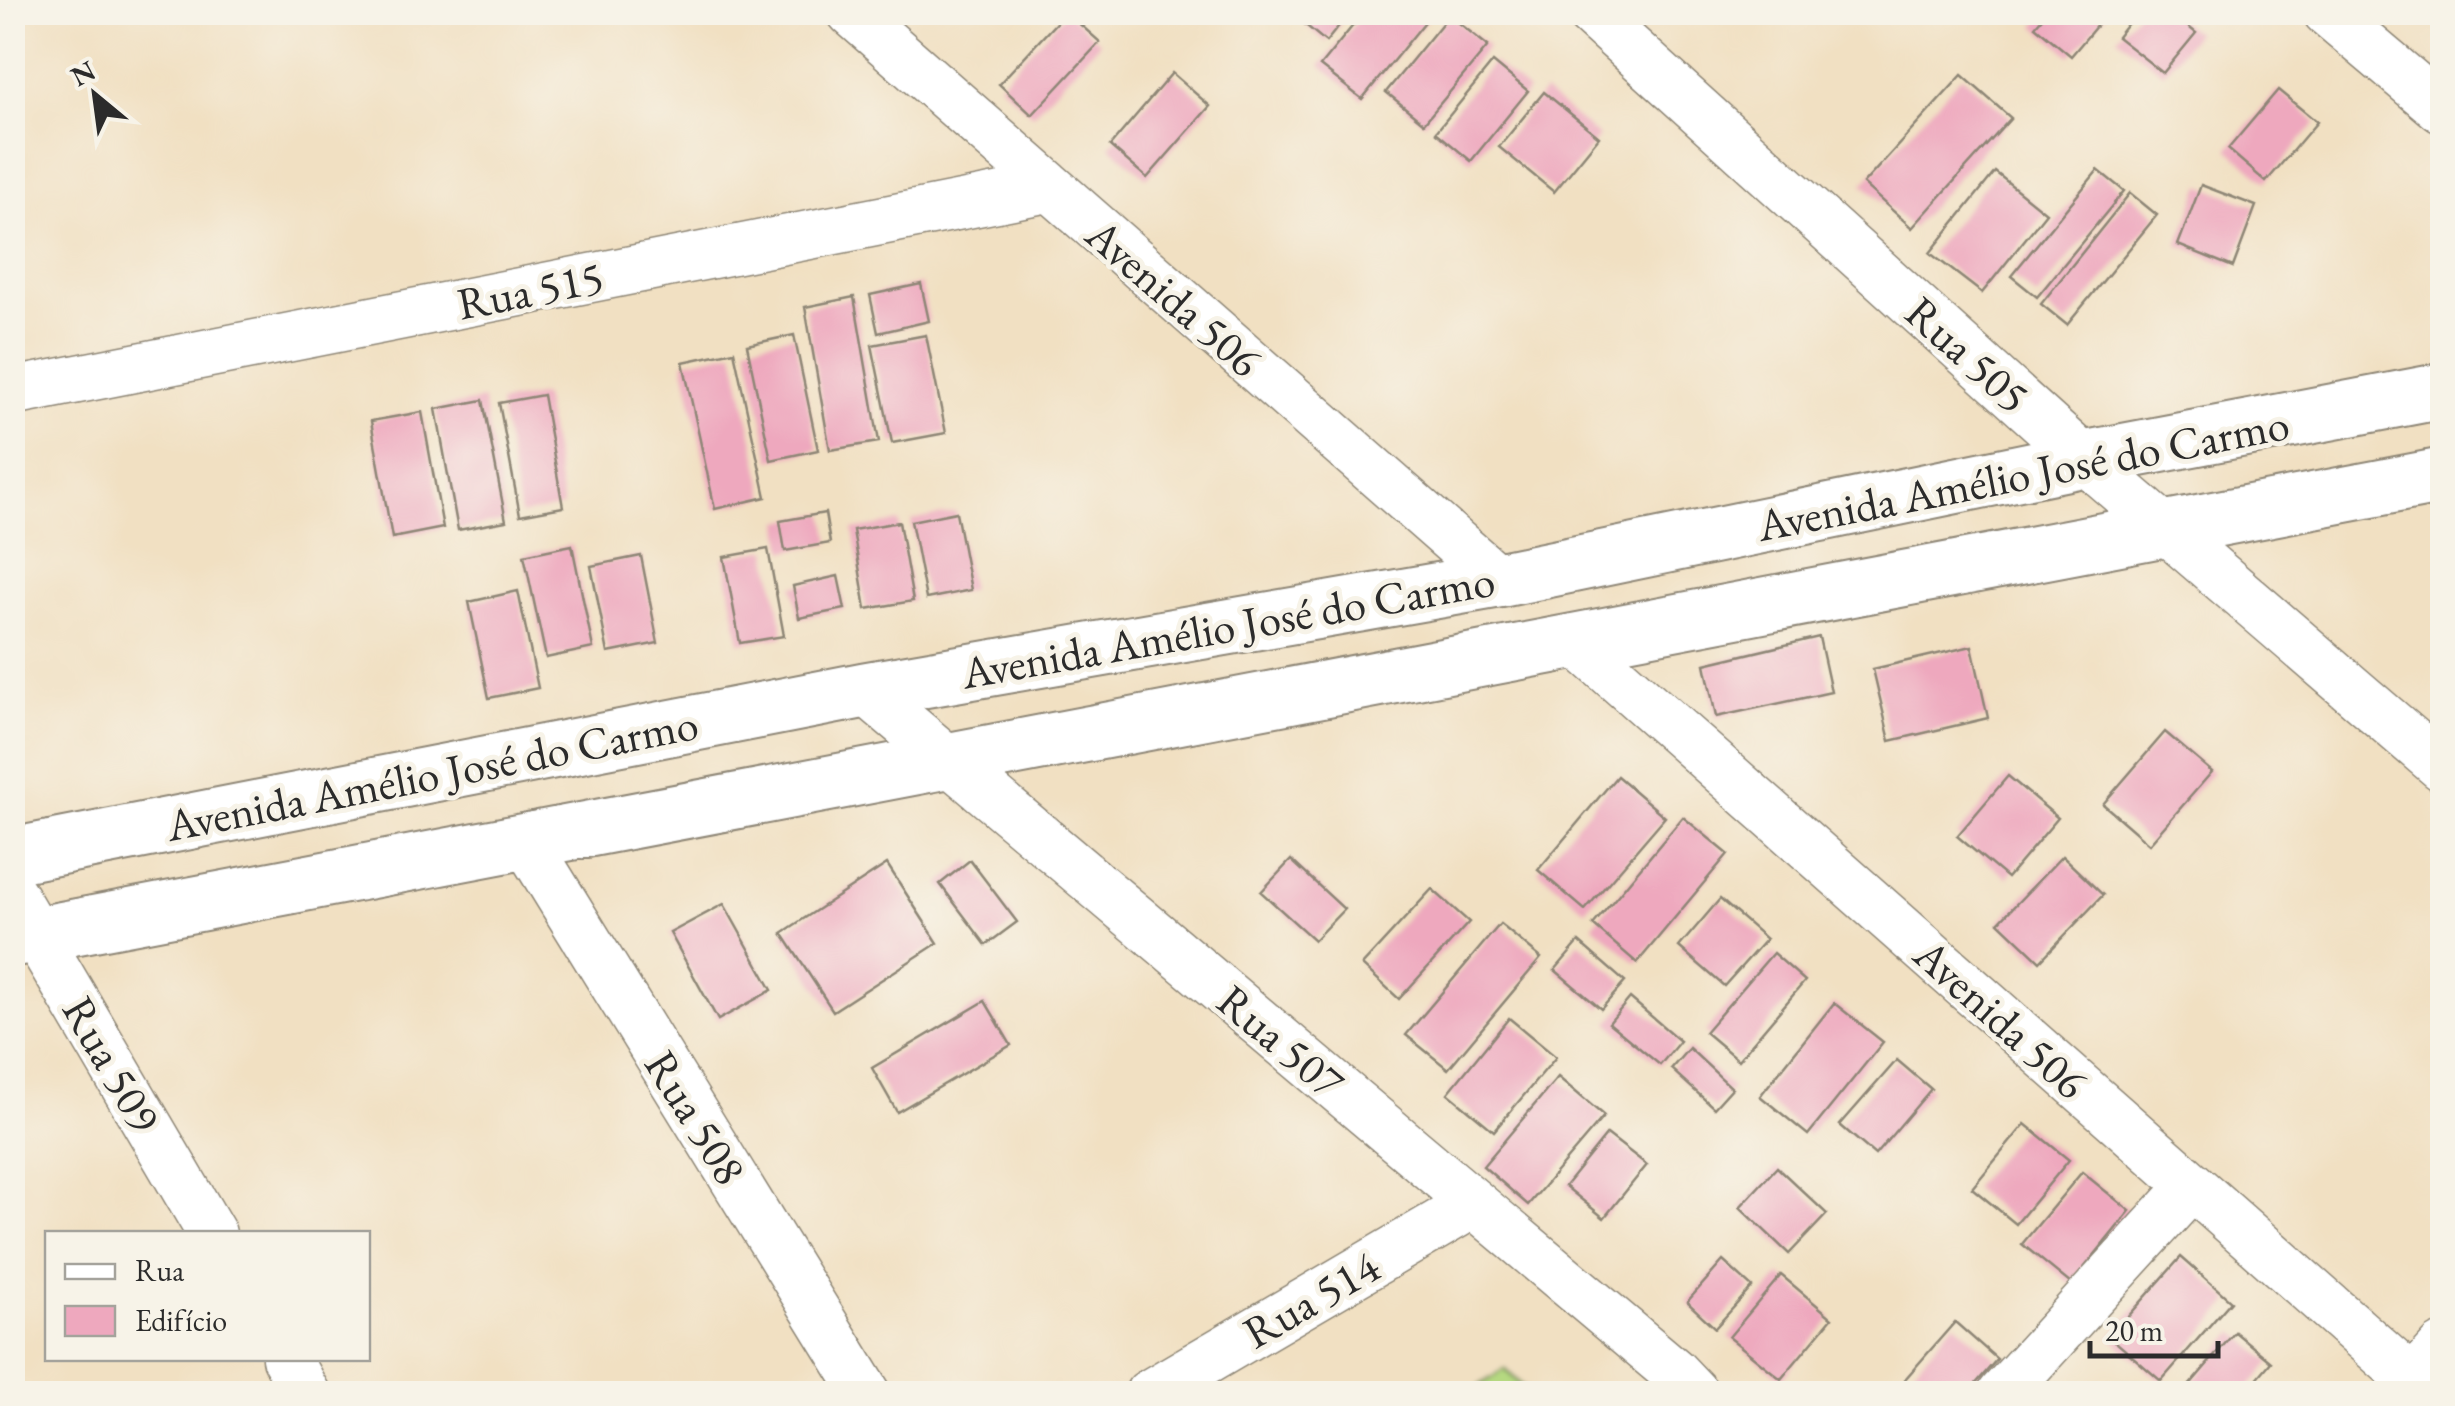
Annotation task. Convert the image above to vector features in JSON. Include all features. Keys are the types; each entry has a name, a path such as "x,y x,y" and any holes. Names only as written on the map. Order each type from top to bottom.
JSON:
{"street":[{"name":"Avenida 506","path":"851,12 1498,580"},
{"name":"Rua 505","path":"1590,12 2084,459 2442,767"},
{"path":"2327,12 2442,109"},
{"name":"Rua 515","path":"12,392 1048,188"},
{"name":"Avenida Amélio José do Carmo","path":"12,856 865,690 1498,580 2084,459 2442,391"},
{"name":"Avenida Amélio José do Carmo","path":"20,922 524,840 2442,476"},
{"name":"Avenida 506","path":"1575,641 2192,1187 2428,1374"},
{"name":"Rua 507","path":"865,690 1674,1372 1695,1394"},
{"name":"Rua 508","path":"524,840 867,1394"},
{"name":"Rua 509","path":"20,922 210,1231"},
{"path":"2002,1394 2192,1187"},
{"name":"Rua 514","path":"1149,1394 1473,1204"},
{"path":"288,1361 306,1394"}],"green space":[{"path":"1505,1369 1529,1393 1468,1393"}],"building":[{"path":"1066,12 1100,42 1032,115 999,84"},
{"path":"1290,12 1350,12 1326,42"},
{"path":"1364,12 1433,12 1362,99 1320,66"},
{"path":"2047,12 2108,12 2071,56 2035,26"},
{"path":"2137,12 2170,12 2196,33 2163,73 2117,37"},
{"path":"1449,15 1488,46 1424,123 1386,92"},
{"path":"1493,62 1528,91 1471,161 1436,132"},
{"path":"1172,73 1210,106 1147,178 1110,146"},
{"path":"1962,75 2011,118 1912,228 1863,184"},
{"path":"2278,90 2317,122 2266,182 2228,149"},
{"path":"1544,92 1599,137 1554,192 1499,147"},
{"path":"2098,170 2124,191 2037,297 2011,276"},
{"path":"1995,172 2046,213 1982,293 1930,253"},
{"path":"2201,185 2256,206 2233,267 2178,245"},
{"path":"2130,193 2157,215 2067,325 2041,304"},
{"path":"921,284 929,321 878,333 870,295"},
{"path":"854,297 879,442 830,450 805,307"},
{"path":"794,335 818,450 771,460 747,345"},
{"path":"926,335 946,433 892,443 872,345"},
{"path":"734,351 766,497 715,509 683,362"},
{"path":"543,395 563,507 520,515 499,403"},
{"path":"483,400 506,521 458,530 436,409"},
{"path":"422,412 443,528 392,538 371,421"},
{"path":"956,512 971,590 926,599 911,521"},
{"path":"825,513 830,543 785,551 780,521"},
{"path":"899,522 913,601 866,609 853,530"},
{"path":"572,545 593,648 546,658 524,555"},
{"path":"768,549 784,636 740,643 724,557"},
{"path":"641,556 658,643 608,653 591,566"},
{"path":"838,576 845,609 799,618 793,586"},
{"path":"518,591 538,688 489,698 469,602"},
{"path":"1819,637 1831,692 1716,717 1705,664"},
{"path":"1972,646 1988,718 1890,741 1873,669"},
{"path":"2165,732 2212,772 2149,844 2103,804"},
{"path":"1617,776 1665,817 1585,910 1538,870"},
{"path":"2008,776 2058,818 2007,878 1957,836"},
{"path":"1683,817 1728,854 1637,963 1593,925"},
{"path":"2062,856 2103,895 2040,961 1999,922"},
{"path":"970,860 1017,922 986,945 940,884"},
{"path":"1291,860 1344,909 1314,940 1261,892"},
{"path":"887,864 938,943 833,1011 782,933"},
{"path":"1432,889 1469,922 1399,999 1362,965"},
{"path":"1720,899 1766,939 1724,986 1679,947"},
{"path":"724,904 772,990 718,1020 670,933"},
{"path":"1500,924 1541,958 1448,1069 1406,1035"},
{"path":"1579,942 1625,982 1601,1009 1555,970"},
{"path":"1773,953 1805,981 1738,1060 1705,1032"},
{"path":"1630,998 1680,1041 1660,1065 1609,1023"},
{"path":"985,1001 1011,1045 897,1112 872,1068"},
{"path":"1834,1003 1883,1042 1808,1135 1760,1096"},
{"path":"1509,1018 1556,1057 1494,1131 1448,1093"},
{"path":"1689,1048 1732,1088 1714,1108 1671,1069"},
{"path":"1897,1060 1931,1089 1875,1155 1840,1125"},
{"path":"1558,1077 1604,1116 1528,1205 1483,1166"},
{"path":"2025,1124 2069,1160 2016,1224 1972,1188"},
{"path":"1607,1134 1647,1165 1604,1218 1565,1186"},
{"path":"1777,1167 1827,1214 1789,1254 1740,1207"},
{"path":"2082,1172 2130,1211 2071,1284 2022,1244"},
{"path":"2181,1257 2231,1301 2161,1381 2110,1337"},
{"path":"1723,1261 1752,1287 1715,1328 1687,1302"},
{"path":"1781,1275 1832,1318 1781,1379 1729,1337"},
{"path":"1955,1322 1997,1359 1967,1394 1892,1394"},
{"path":"2235,1332 2271,1362 2244,1394 2182,1394"}]}
